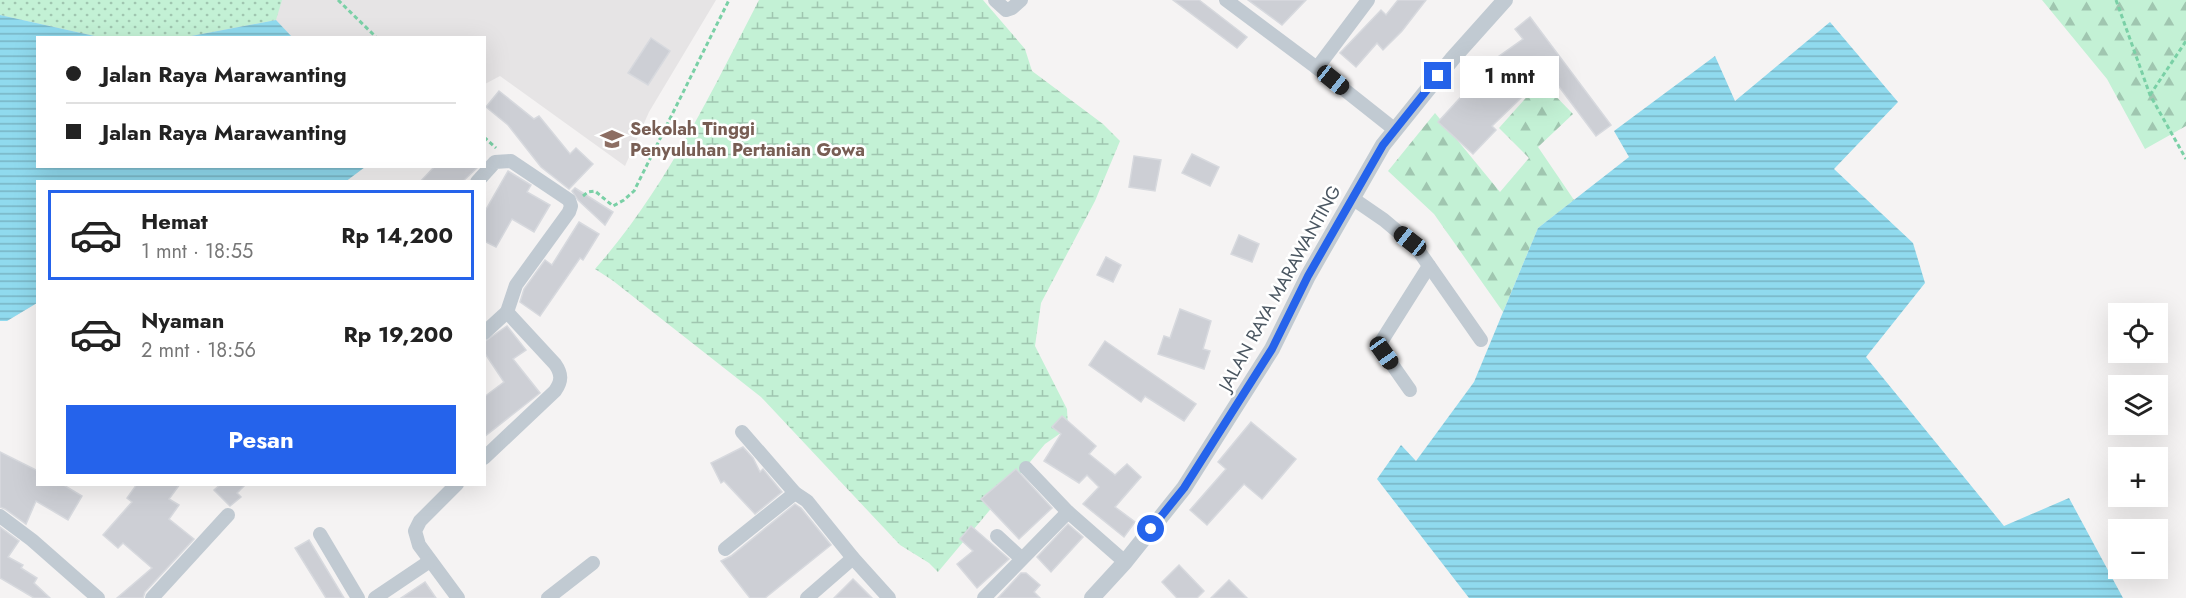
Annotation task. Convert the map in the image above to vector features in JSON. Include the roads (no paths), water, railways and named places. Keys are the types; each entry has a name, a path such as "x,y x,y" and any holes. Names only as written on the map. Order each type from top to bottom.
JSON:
{"street":[{"path":"995,0 1006,10 1021,0"},
{"path":"1226,0 1394,129"},
{"path":"1317,68 1368,0"},
{"name":"JALAN RAYA MARAWANTING","path":"1092,598 1125,562 1184,488 1272,349 1308,276 1394,129 1505,0"},
{"path":"479,180 495,162 511,161 569,200 571,206 516,285 507,312 486,331"},
{"path":"1352,198 1410,241 1481,340"},
{"path":"1410,390 1384,353 1381,342 1429,266"},
{"path":"486,456 555,391 561,376 555,364 507,312"},
{"path":"742,432 795,493 807,501 889,598"},
{"path":"1026,468 1068,512 1125,562"},
{"path":"455,486 416,527 415,536 430,561 459,598"},
{"path":"725,549 795,493"},
{"path":"984,598 1068,512"},
{"path":"0,516 32,540 98,598"},
{"path":"152,598 228,516"},
{"path":"320,534 358,598"},
{"path":"998,536 1021,558"},
{"path":"807,598 853,558"},
{"path":"375,598 430,561"},
{"path":"548,598 593,563"}],"water":[{"path":"0,15 94,36 36,36 36,168 364,168 348,180 36,180 36,304 7,321 0,321"},
{"path":"276,20 291,36 191,36"},
{"path":"1830,22 1898,102 1834,169 1913,243 1925,283 1866,357 2004,526 2069,498 2108,570 2108,579 2113,579 2123,598 1469,598 1377,479 1401,445 1416,461 1474,382 1538,228 1629,157 1614,131 1715,56 1735,101"}],"place":[{"name":"Sekolah Tinggi Penyuluhan Pertanian Gowa","path":"612,139"}]}
